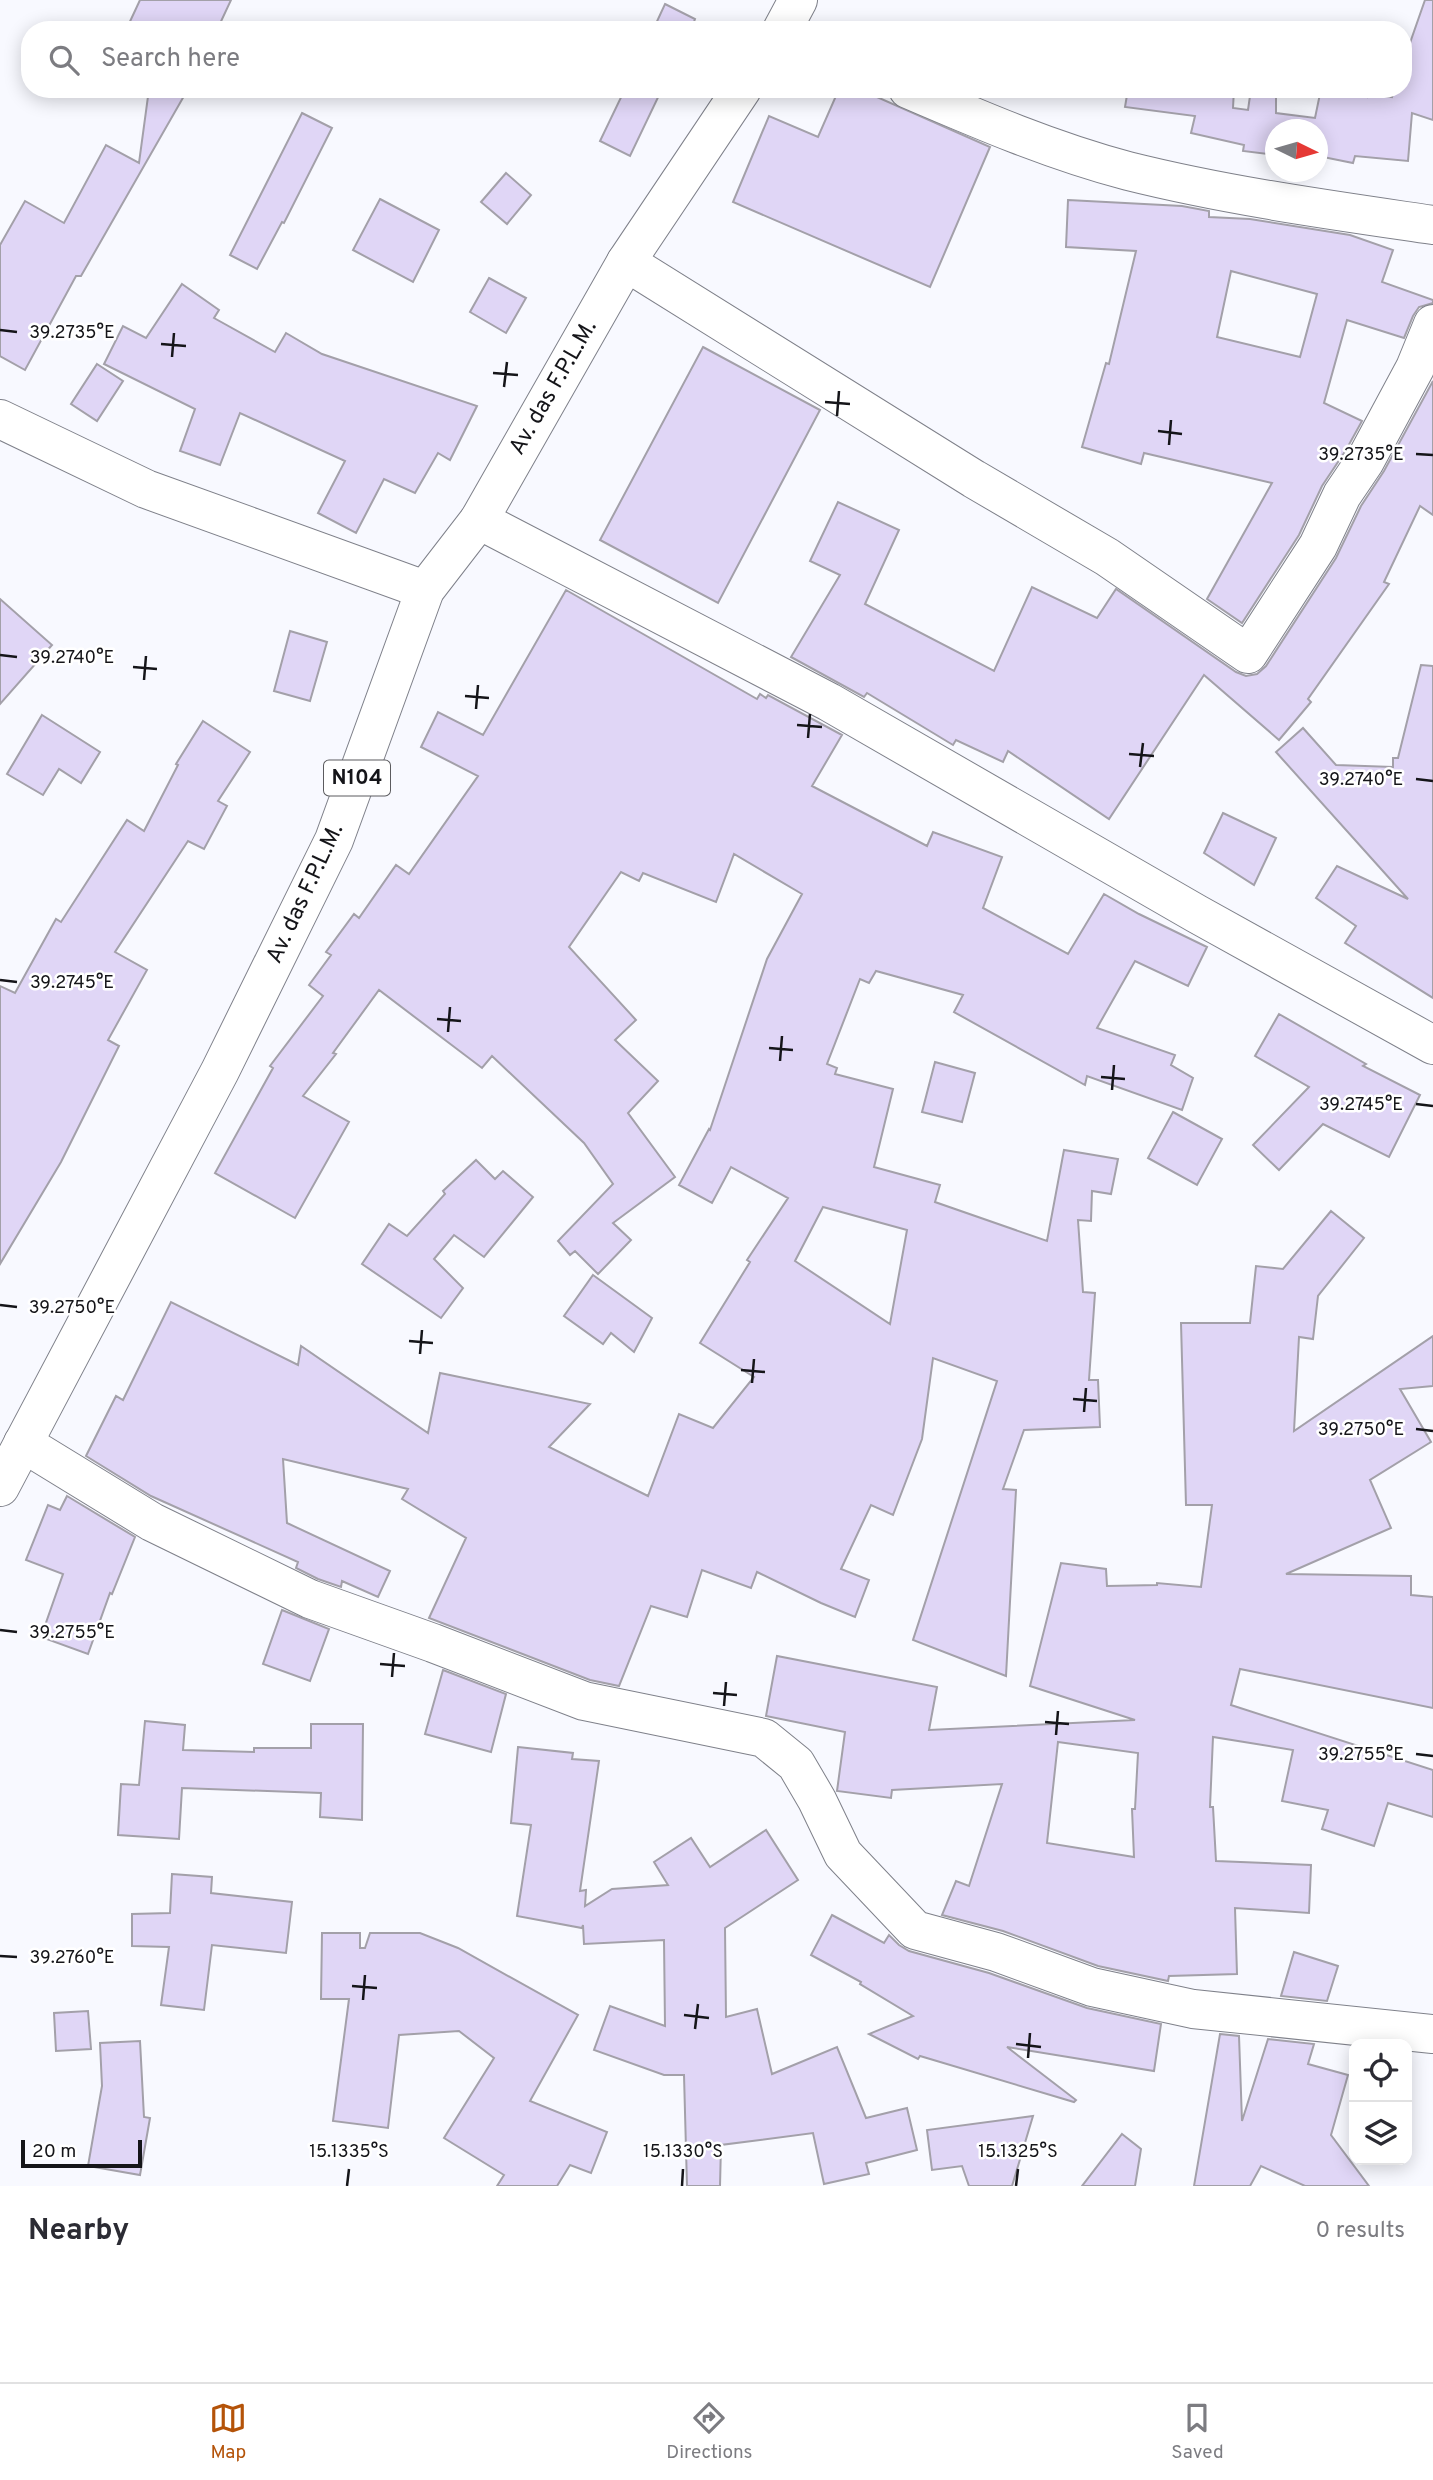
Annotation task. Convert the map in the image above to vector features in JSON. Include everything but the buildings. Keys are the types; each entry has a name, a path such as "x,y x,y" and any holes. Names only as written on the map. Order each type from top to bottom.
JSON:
{"street":[{"path":"788,21 798,0"},
{"name":"Av. das F.P.L.M.","path":"0,1487 220,1071 334,840 425,590 479,520 626,262 736,98"},
{"path":"929,98 1025,138 1127,171 1248,197 1433,225"},
{"path":"626,262 974,479 1107,557 1248,654 1318,546 1342,495 1365,461 1415,368 1433,324"},
{"path":"0,419 146,489 425,590"},
{"path":"479,520 829,702 1197,914 1433,1045"},
{"path":"23,1443 152,1521 310,1599 584,1701 764,1738 796,1764 843,1854 915,1930 996,1952 1092,1987 1193,2008 1433,2034"}]}
